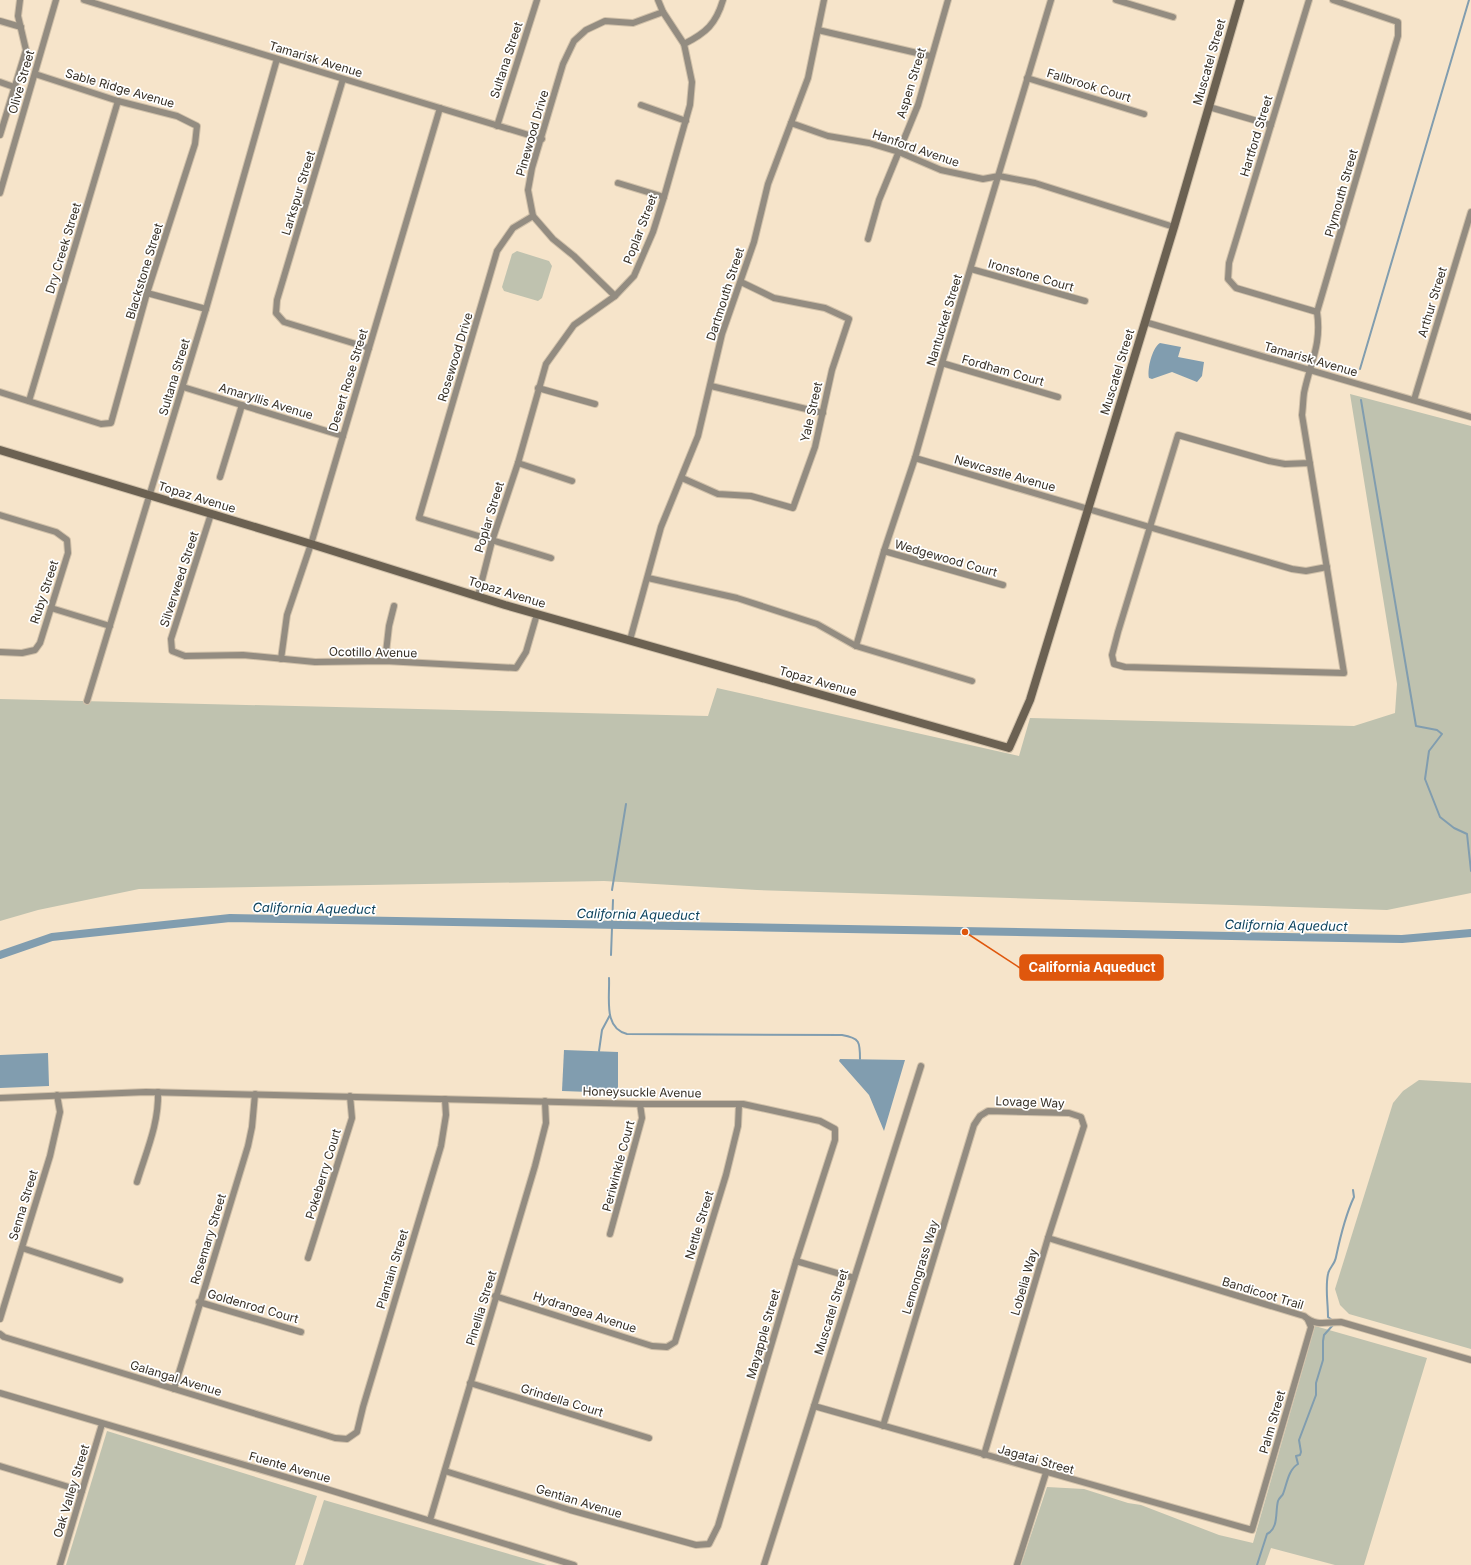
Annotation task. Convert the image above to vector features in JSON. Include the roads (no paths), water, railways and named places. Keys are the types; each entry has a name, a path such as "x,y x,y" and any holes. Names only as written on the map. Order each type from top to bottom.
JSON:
{"street":[{"name":"Olive Street","path":"0,135 26,50 18,16 20,0"},
{"name":"Olive Street","path":"0,193 56,0"},
{"name":"Tamarisk Avenue","path":"84,0 542,139"},
{"name":"Sultana Street","path":"497,126 537,0"},
{"name":"Poplar Street","path":"478,596 492,541 518,463 546,364 574,325 615,296 634,276 653,232 664,197 690,105 692,82 684,44 663,12 658,0"},
{"path":"684,44 699,36 714,23 723,0"},
{"name":"Dartmouth Street","path":"630,640 661,527 698,436 711,386 722,334 754,242 768,184 808,78 824,0"},
{"name":"Aspen Street","path":"868,239 879,200 918,105 930,56 948,0"},
{"name":"Nantucket Street","path":"856,646 884,552 915,458 1051,0"},
{"path":"1116,0 1173,16"},
{"name":"Muscatel Street","path":"1009,748 1030,700 1174,227 1240,0"},
{"name":"Hartford Street","path":"1309,0 1229,263 1228,279 1236,288 1317,312"},
{"name":"Plymouth Street","path":"1150,528 1112,655 1114,664 1125,667 1344,673 1302,415 1304,393 1318,344 1319,323 1317,312 1398,36 1398,22 1333,0"},
{"name":"Pinewood Drive","path":"533,216 528,190 532,168 542,139 563,64 574,41 586,30 605,21 632,23 663,12"},
{"path":"0,20 21,27"},
{"path":"818,30 930,56"},
{"name":"Sultana Street","path":"87,701 183,387 277,59"},
{"name":"Sable Ridge Avenue","path":"35,74 118,101 177,116 197,126"},
{"name":"Fallbrook Court","path":"1027,78 1144,114"},
{"name":"Larkspur Street","path":"343,79 277,300 276,313 284,322 369,348"},
{"path":"0,82 14,87"},
{"name":"Dry Creek Street","path":"29,401 118,101"},
{"path":"641,105 686,121"},
{"path":"1209,107 1271,126"},
{"name":"Desert Rose Street","path":"281,658 287,615 311,544 440,108"},
{"name":"Hanford Avenue","path":"790,123 828,136 869,142 899,152 941,170 983,179 999,176 1035,183 1174,227"},
{"name":"Blackstone Street","path":"29,401 100,424 111,423 148,293 195,144 197,126"},
{"path":"618,183 664,197"},
{"name":"Arthur Street","path":"1414,400 1471,212"},
{"path":"533,216 553,239 574,256 615,296"},
{"name":"Rosewood Drive","path":"492,541 419,518 497,251 513,228 533,216"},
{"name":"Ironstone Court","path":"972,269 1085,301"},
{"name":"Yale Street","path":"682,478 718,494 751,496 793,508 815,447 832,370 849,319 825,308 774,298 741,282"},
{"path":"148,293 206,309"},
{"name":"Tamarisk Avenue","path":"1145,322 1471,417"},
{"name":"Fordham Court","path":"942,363 1058,398"},
{"path":"711,386 823,413"},
{"name":"Amaryllis Avenue","path":"183,387 343,436"},
{"path":"538,388 595,404"},
{"path":"0,392 29,401"},
{"path":"220,478 242,405"},
{"path":"1150,528 1178,435 1269,461 1285,464 1310,463"},
{"name":"Topaz Avenue","path":"0,450 537,614 1009,748"},
{"name":"Newcastle Avenue","path":"915,458 1292,570 1306,571 1328,568"},
{"path":"518,463 572,481"},
{"name":"Silverweed Street","path":"172,651 171,639 211,514"},
{"name":"Ruby Street","path":"0,515 56,532 67,540 68,553 40,643 35,650 22,653 0,652"},
{"path":"492,541 551,558"},
{"name":"Wedgewood Court","path":"884,552 1003,585"},
{"path":"648,578 757,604 817,624 856,646 972,681"},
{"path":"385,661 388,626 394,606"},
{"path":"51,608 110,626"},
{"name":"Ocotillo Avenue","path":"172,651 185,656 243,655 315,662 385,661 516,668 526,652 537,614"},
{"name":"Muscatel Street","path":"764,1565 921,1066"},
{"path":"137,1182 155,1126 158,1106 158,1092"},
{"name":"Honeysuckle Avenue","path":"0,1098 158,1092 640,1104 739,1104 820,1121 835,1129"},
{"name":"Rosemary Street","path":"174,1389 199,1302 248,1146 253,1121 255,1094"},
{"name":"Senna Street","path":"0,1319 51,1149 60,1112 57,1095"},
{"name":"Pokeberry Court","path":"308,1258 352,1118 350,1096"},
{"name":"Plantain Street","path":"346,1440 357,1432 363,1407 441,1146 446,1115 444,1099"},
{"name":"Pinellia Street","path":"430,1520 535,1166 546,1123 545,1101"},
{"name":"Periwinkle Court","path":"610,1234 642,1118 640,1104"},
{"name":"Nettle Street","path":"667,1347 675,1342 726,1175 738,1126 739,1104"},
{"name":"Lovage Way","path":"980,1116 988,1111 1069,1113 1081,1117"},
{"name":"Lemongrass Way","path":"883,1426 974,1125 980,1116"},
{"name":"Lobelia Way","path":"984,1455 1048,1238 1084,1126 1081,1117"},
{"name":"Mayapple Street","path":"709,1544 718,1526 796,1261 835,1140 835,1129"},
{"name":"Bandicoot Trail","path":"1048,1238 1304,1316 1308,1320 1321,1324 1341,1322 1471,1360"},
{"path":"22,1248 120,1280"},
{"path":"796,1261 854,1278"},
{"name":"Hydrangea Avenue","path":"496,1296 652,1346 667,1347"},
{"name":"Goldenrod Court","path":"199,1302 301,1332"},
{"name":"Palm Street","path":"1252,1530 1311,1327 1308,1320"},
{"name":"Galangal Avenue","path":"0,1334 4,1337 335,1438 346,1440"},
{"name":"Grindella Court","path":"470,1383 649,1438"},
{"name":"Fuente Avenue","path":"0,1393 430,1520 574,1565"},
{"name":"Jagatai Street","path":"814,1406 1046,1473 1252,1530"},
{"name":"Oak Valley Street","path":"60,1565 102,1424"},
{"path":"0,1466 82,1491"},
{"name":"Gentian Avenue","path":"445,1471 570,1510 696,1546 709,1544"},
{"path":"1017,1565 1046,1473"}],"water":[{"path":"1160,343 1181,347 1178,357 1204,362 1202,376 1197,382 1172,372 1152,379 1149,378 1151,359 1155,349"},
{"path":"564,1050 618,1052 618,1093 562,1091"},
{"path":"48,1053 49,1086 0,1088 0,1055"},
{"path":"840,1059 905,1060 884,1131 869,1095 839,1061"}],"waterway":[{"path":"1360,369 1469,0"},
{"path":"1361,400 1416,726 1437,730 1442,734 1429,751 1425,779 1440,817 1454,828 1467,834 1471,871"},
{"path":"612,890 626,804"},
{"name":"California Aqueduct","path":"611,955 613,900"},
{"name":"California Aqueduct","path":"0,955 52,937 230,918 1402,939 1471,933"},
{"path":"609,978 609,1011 611,1019 614,1026 619,1031 627,1034 842,1035 856,1039 860,1048 860,1059"},
{"path":"599,1051 602,1030 610,1015"},
{"path":"1257,1565 1267,1534 1271,1531 1275,1524 1278,1501 1283,1494 1290,1473 1298,1464 1296,1456 1300,1455 1301,1452 1299,1440 1316,1395 1316,1383 1323,1360 1324,1335 1333,1325 1332,1320 1328,1317 1327,1279 1335,1259 1345,1219 1354,1197 1353,1190"}],"place":[{"name":"California Aqueduct","path":"965,932"}]}
